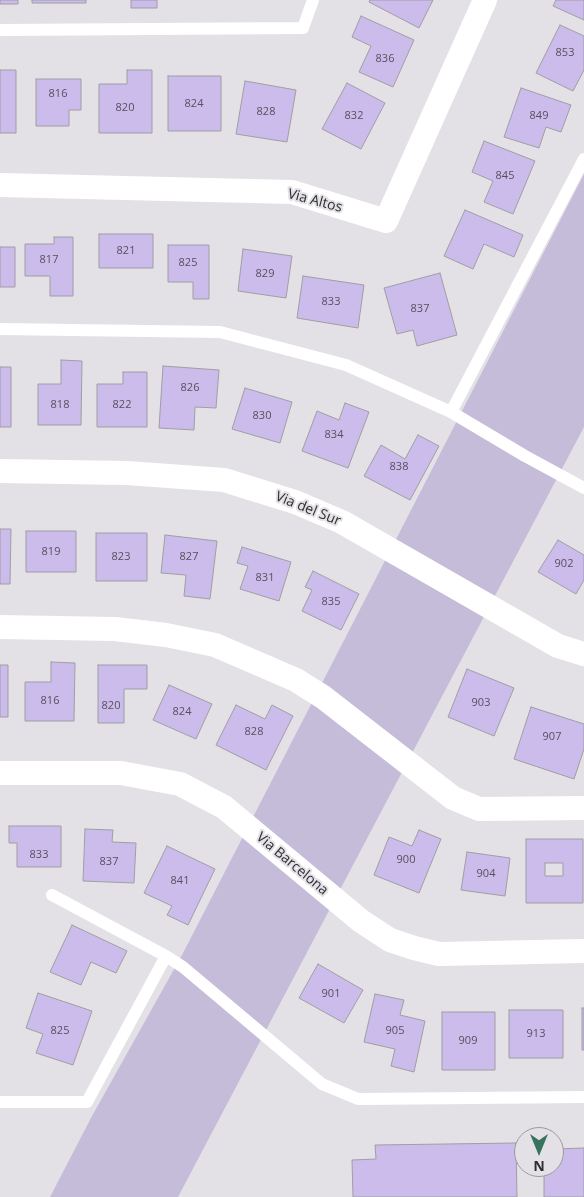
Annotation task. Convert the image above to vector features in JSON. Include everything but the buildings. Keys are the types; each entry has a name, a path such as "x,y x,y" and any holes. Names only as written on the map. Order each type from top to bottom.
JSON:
{"street":[{"name":"Via Altos","path":"0,184 292,192 386,221 485,0"},
{"name":"Via del Sur","path":"0,471 127,473 224,480 295,502 342,522 558,646 584,654"},
{"path":"0,627 115,629 166,635 215,645 296,680 323,697 454,798 479,809 584,808"},
{"name":"Via Barcelona","path":"0,773 121,773 180,784 224,807 360,921 390,940 414,948 439,954 584,951"}],"lane":[{"path":"0,30 303,28 313,0"},
{"path":"450,412 584,159"},
{"path":"0,329 220,332 346,365 450,412 584,488"},
{"path":"52,895 183,967 322,1084 358,1098 584,1097"},
{"path":"0,1102 87,1102 166,956"}],"shaded area":[{"path":"584,174 584,427 178,1197 50,1197 92,1116 182,955"}]}
